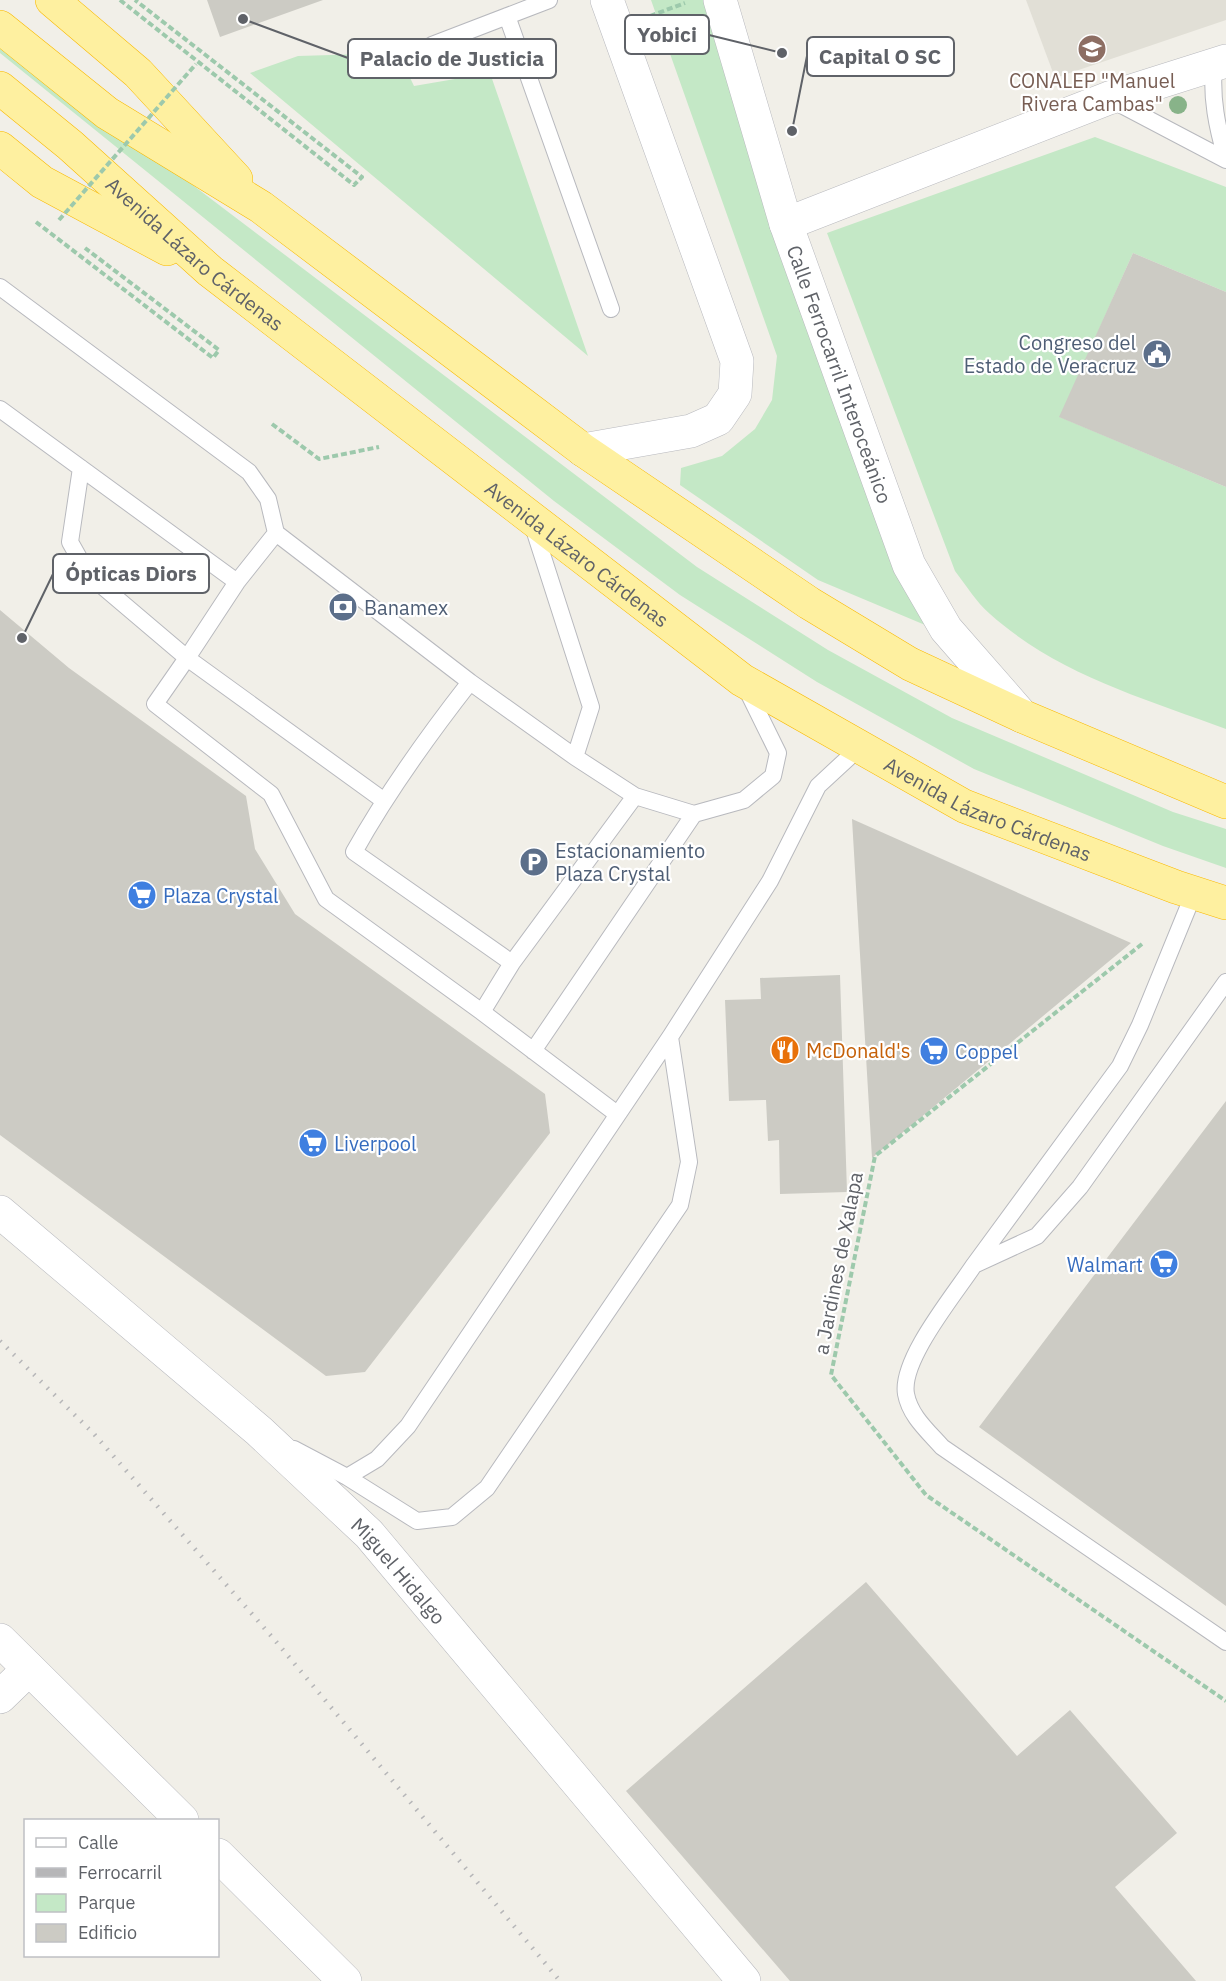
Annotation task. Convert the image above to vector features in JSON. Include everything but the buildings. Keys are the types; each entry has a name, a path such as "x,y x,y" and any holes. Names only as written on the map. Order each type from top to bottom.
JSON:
{"highway":[{"path":"52,0 138,73 261,207"},
{"path":"0,27 107,113 261,207 583,450 809,603 910,664 1022,716 1226,802"},
{"name":"Avenida Lázaro Cárdenas","path":"0,88 70,145 210,271 742,680 964,806 1226,903"},
{"path":"0,148 42,182 210,271"}],"street":[{"name":"Calle Ferrocarril Interoceánico","path":"720,0 786,224 909,565 946,629 1022,716"},
{"path":"583,450 690,430 718,419 735,394 737,361 612,13"},
{"path":"786,224 1109,98 1220,63"},
{"name":"Miguel Hidalgo","path":"0,1212 259,1431 369,1534 744,1981"},
{"path":"0,1640 180,1819"},
{"path":"0,1697 29,1669"},
{"path":"219,1856 345,1981"}],"lane":[{"path":"432,45 549,0"},
{"path":"507,16 611,309"},
{"path":"1220,63 1212,87 1217,129 1226,159"},
{"path":"1109,98 1226,159"},
{"path":"0,287 249,472 268,499 276,533 470,682 575,757 635,796 694,814 744,800 773,776 778,753 742,680"},
{"path":"0,408 237,582"},
{"path":"81,468 70,542 88,574 187,658 383,800"},
{"path":"530,516 591,706 575,757"},
{"path":"276,533 237,582 155,704 271,794 326,899 482,1012 617,1114"},
{"path":"470,682 383,800 354,852 512,963"},
{"path":"347,1477 377,1459 408,1426 670,1037 770,881 818,786 859,748"},
{"path":"482,1012 512,963 635,796"},
{"path":"533,1051 694,814"},
{"path":"1194,893 1140,1025 1120,1066 974,1265 918,1351 907,1375 906,1394 916,1419 942,1447 1226,1642"},
{"path":"974,1265 1037,1236 1080,1188 1226,982"},
{"path":"259,1431 347,1477 417,1521 452,1517 487,1488 680,1205 689,1162 670,1037"}],"path":[{"path":"120,0 196,63 354,185 362,177 135,0"},
{"path":"612,13 695,0"},
{"path":"59,220 196,63"},
{"path":"28,216 213,358 219,350 82,246"},
{"path":"272,424 319,459 427,437"},
{"name":"a Jardines de Xalapa","path":"1146,940 875,1156 831,1376 926,1495 1226,1701"}],"shaded area":[{"name":"CONALEP \"Manuel Rivera Cambas\"","path":"1026,0 1226,0 1226,20 1055,78"}],"green space":[{"path":"651,0 711,0 937,630 818,580 680,485 681,468 722,456 755,429 772,400 777,356"},
{"path":"0,33 190,183 697,567 828,650 952,718 1173,812 1226,829 1226,868 1163,846 974,769 817,682 680,595 554,501 0,53"},
{"path":"398,53 414,86 490,73 588,356 250,73 298,56"},
{"path":"1095,137 1226,187 1226,292 1133,253 1060,417 1226,487 1226,729 1133,695 1072,669 1016,635 976,599 955,571 827,233"}],"railway":[{"path":"0,1341 94,1434 273,1638 560,1981"}],"place":[{"name":"Palacio de Justicia","path":"243,19"},
{"name":"CONALEP \"Manuel Rivera Cambas\"","path":"1092,49"},
{"name":"Yobici","path":"782,53"},
{"name":"Capital O SC","path":"792,131"},
{"name":"Congreso del Estado de Veracruz","path":"1157,354"},
{"name":"Banamex","path":"343,607"},
{"name":"Ópticas Diors","path":"22,638"},
{"name":"Estacionamiento Plaza Crystal","path":"534,862"},
{"name":"Plaza Crystal","path":"142,895"},
{"name":"McDonald's","path":"785,1050"},
{"name":"Coppel","path":"934,1051"},
{"name":"Liverpool","path":"313,1143"},
{"name":"Walmart","path":"1164,1264"}]}
